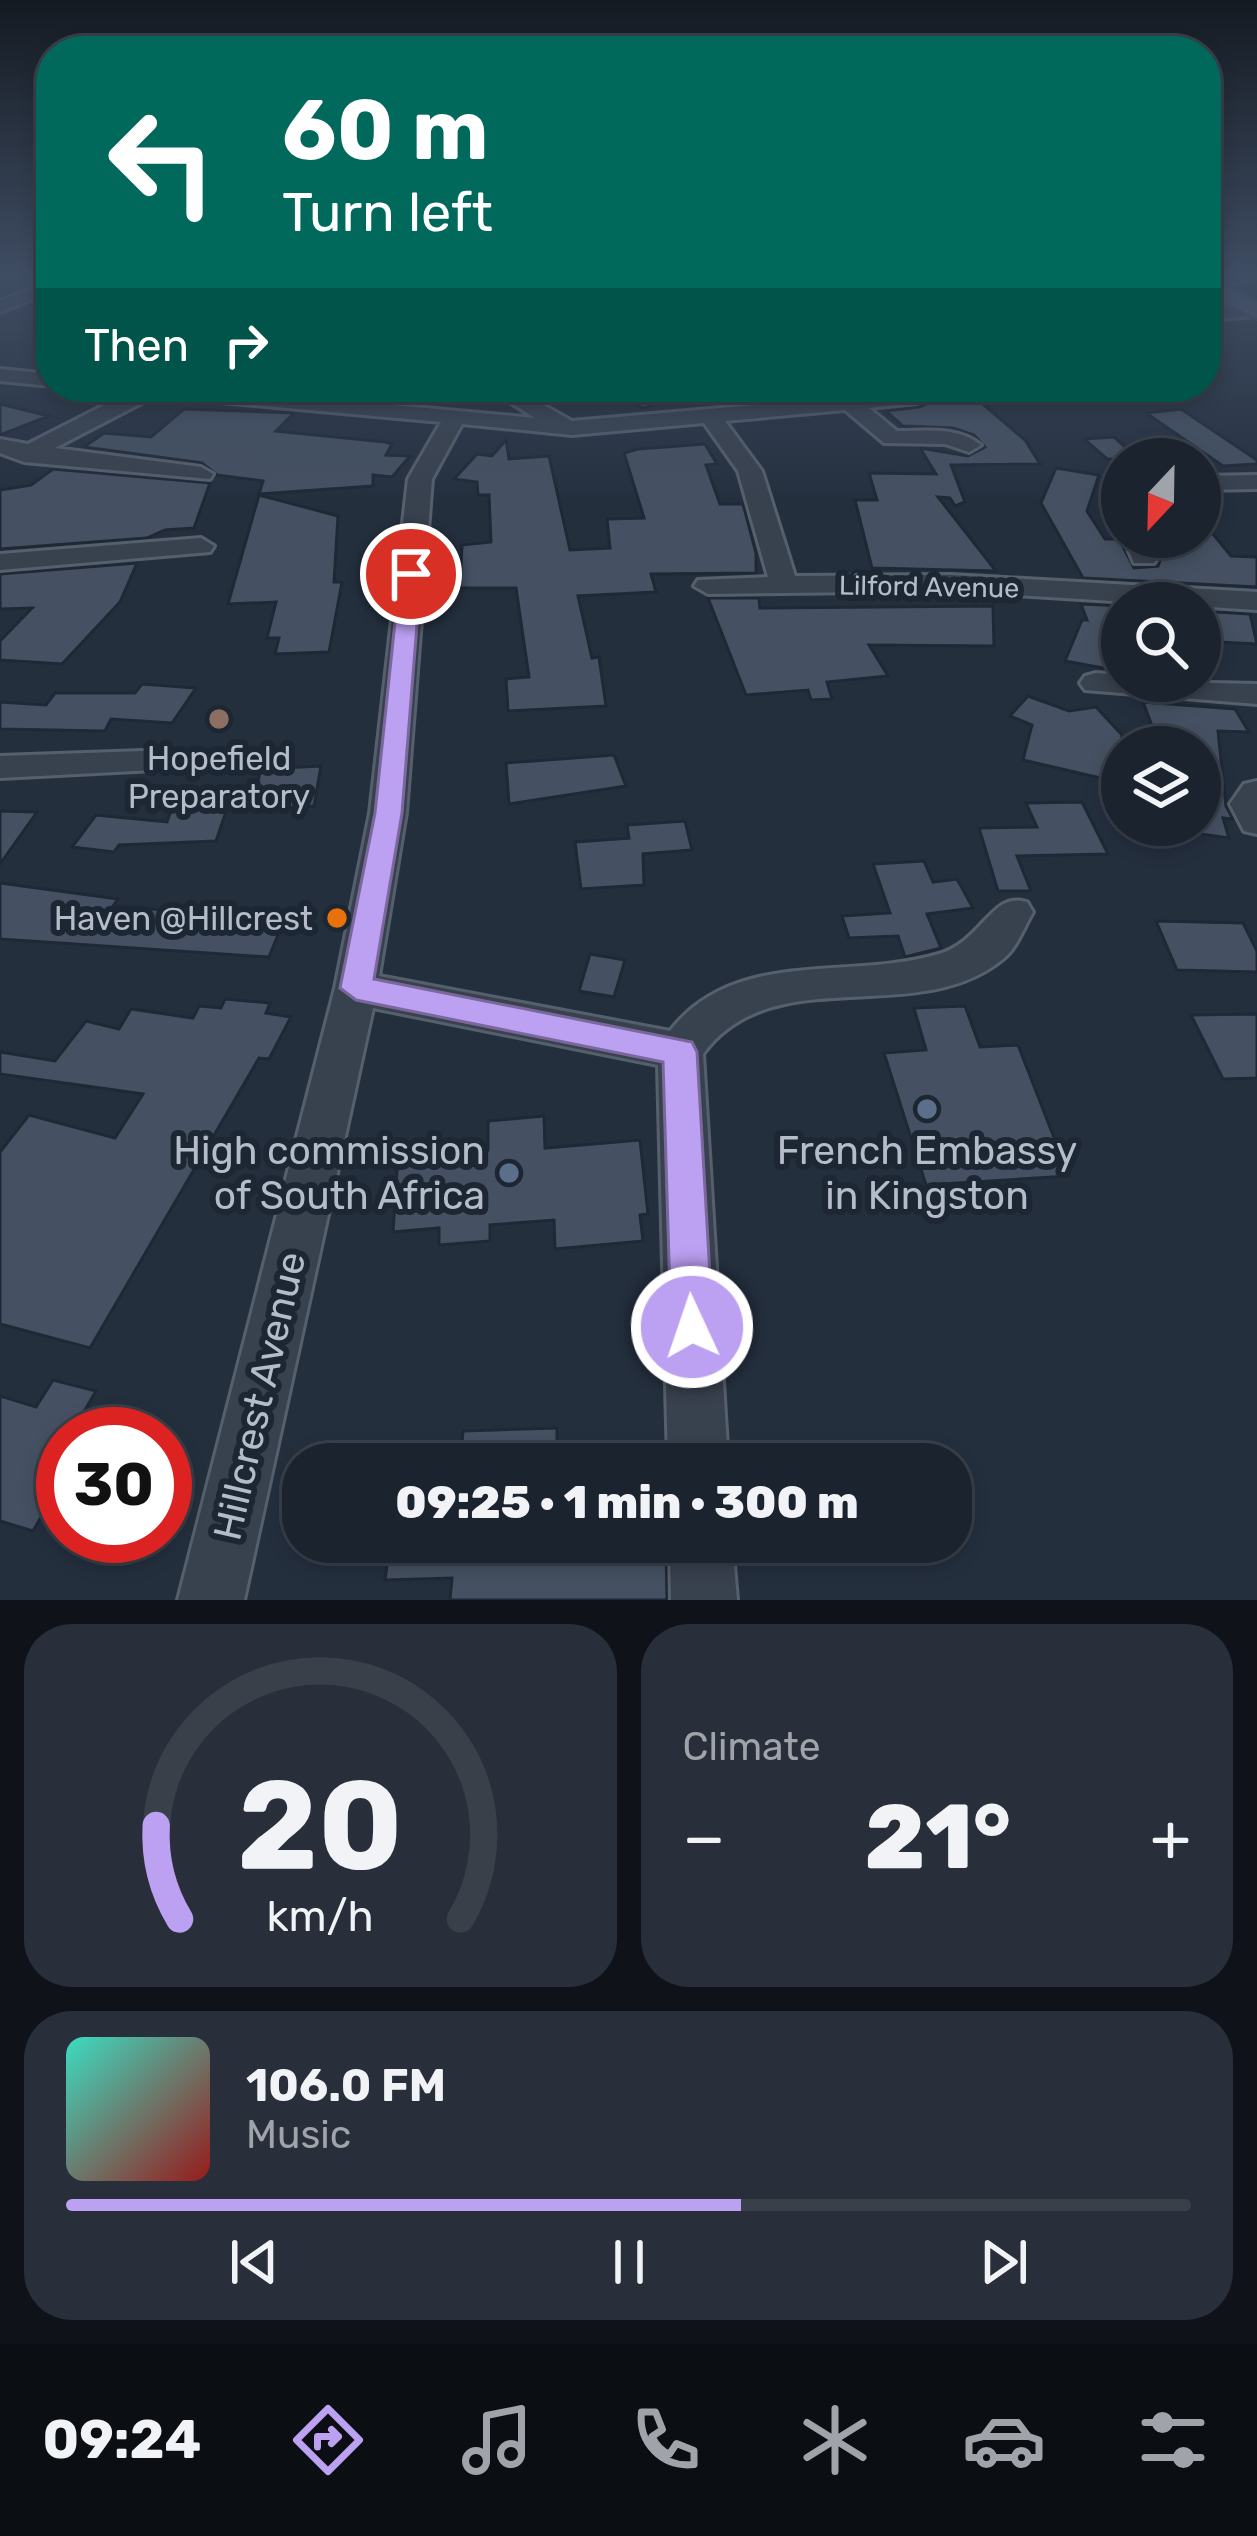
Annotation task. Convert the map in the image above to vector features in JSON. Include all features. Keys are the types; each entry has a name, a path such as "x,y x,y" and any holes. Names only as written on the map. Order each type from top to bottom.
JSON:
{"street":[{"path":"0,375 36,379"},
{"path":"0,468 116,402"},
{"path":"291,402 572,428 867,402"},
{"path":"524,402 572,428"},
{"path":"776,402 785,411"},
{"path":"851,404 892,438 948,437 969,446"},
{"name":"Hillcrest Avenue","path":"212,1600 356,988 388,813 420,479 454,418"},
{"path":"712,418 751,471 784,584"},
{"path":"0,446 201,474"},
{"path":"1221,483 1257,482"},
{"path":"0,562 201,546"},
{"name":"Lilford Avenue","path":"708,586 951,583 1257,601"},
{"path":"1096,683 1257,694"},
{"path":"0,767 143,762"},
{"path":"1257,792 1249,805 1257,822"},
{"path":"697,1443 680,1052 694,1022 762,989 906,979 987,949 1013,912"},
{"path":"356,988 680,1052"},
{"path":"702,1563 704,1600"}],"building":[{"path":"631,402 664,402 643,408"},
{"path":"931,402 980,402 1025,440 1040,464 951,465 965,502 955,506 950,498 938,497 996,571 872,568 855,500 877,500 869,473 936,474 920,448 968,456 985,447 974,435 953,428 903,426 886,411"},
{"path":"0,404 49,416 0,435"},
{"path":"184,409 294,413 276,431 385,442 392,444 386,455 410,456 392,477 373,475 373,486 259,494 263,481 217,475 202,463 84,447 104,433 151,437"},
{"path":"1181,409 1257,464 1223,466 1221,438 1182,438 1146,413"},
{"path":"1114,437 1115,438 1101,438 1101,454 1084,439"},
{"path":"506,440 509,459 549,456 570,550 610,548 607,519 644,518 624,453 638,449 705,444 717,464 706,465 720,504 743,504 756,553 756,573 651,574 656,592 578,596 592,658 599,657 606,706 508,711 506,679 529,677 516,588 460,588 462,545 491,542 489,495 478,495 477,482 454,479 477,454 492,456"},
{"path":"1056,468 1099,475 1087,511 1101,533 1101,558 1129,558 1134,568 1158,566 1161,558 1221,558 1221,544 1231,556 1257,557 1257,587 1083,578 1041,503"},
{"path":"53,469 210,483 194,528 165,530 147,538 0,549 0,490 31,485"},
{"path":"259,495 338,516 334,582 342,582 329,652 275,654 279,638 267,638 276,602 228,604"},
{"path":"137,563 120,602 62,664 0,660 0,641 32,608 0,609 0,574"},
{"path":"708,598 759,598 760,608 993,606 994,646 869,645 888,676 827,682 832,699 811,700 808,690 746,695"},
{"path":"1081,604 1101,605 1101,668 1065,661 1082,620 1087,620"},
{"path":"1221,612 1250,614 1257,644 1221,642"},
{"path":"142,684 196,688 172,723 111,719 105,731 0,729 0,702 46,705 55,693 135,693"},
{"path":"1028,696 1069,711 1096,707 1114,726 1101,726 1101,778 1023,760 1032,725 1010,716"},
{"path":"1143,702 1235,709 1249,732 1221,731 1221,726 1152,726"},
{"path":"614,755 626,786 509,804 506,763"},
{"path":"1221,759 1226,806 1233,819 1223,818 1229,838 1221,837"},
{"path":"321,766 314,806 251,810 261,769"},
{"path":"230,800 216,841 119,845 114,852 72,847 96,815 167,822 174,802"},
{"path":"1082,802 1108,854 1017,856 1031,891 998,891 979,828 1037,827 1026,803"},
{"path":"0,811 37,812 0,864"},
{"path":"685,821 692,850 643,854 644,885 581,889 575,842 629,838 627,825"},
{"path":"924,861 933,882 957,879 973,908 927,914 941,948 905,957 898,936 849,938 842,916 890,913 873,864"},
{"path":"0,883 118,899 113,906 202,913 199,919 282,925 269,957 0,939"},
{"path":"1156,921 1243,923 1257,951 1257,972 1177,970"},
{"path":"590,954 625,960 614,997 579,991"},
{"path":"225,999 270,1003 266,1013 291,1017 269,1059 259,1058 90,1348 0,1324 0,1152 29,1115 115,1138 143,1094 0,1074 0,1052 55,1061 86,1021 119,1029 131,1009 193,1018 199,1006 221,1008"},
{"path":"965,1006 980,1047 1018,1045 1069,1176 926,1185 884,1053 926,1050 914,1008"},
{"path":"1257,1014 1257,1078 1223,1079 1191,1015"},
{"path":"544,1116 545,1148 640,1140 648,1214 640,1215 643,1241 555,1249 554,1220 490,1225 490,1241 439,1245 439,1228 393,1232 398,1157 488,1150 488,1121"},
{"path":"53,1380 96,1391 87,1407 36,1407"},
{"path":"0,1396 36,1407 33,1531 0,1521"},
{"path":"557,1428 557,1443 462,1443 463,1431"},
{"path":"387,1563 666,1563 667,1600 450,1600 452,1578 385,1580"}],"place":[{"name":"Hopefield Preparatory","path":"219,719"},
{"name":"Haven @Hillcrest","path":"337,918"},
{"name":"French Embassy in Kingston","path":"927,1109"},
{"name":"High commission of South Africa","path":"509,1173"}],"route":[{"path":"411,574 388,813 356,988 680,1052 692,1327"}]}
